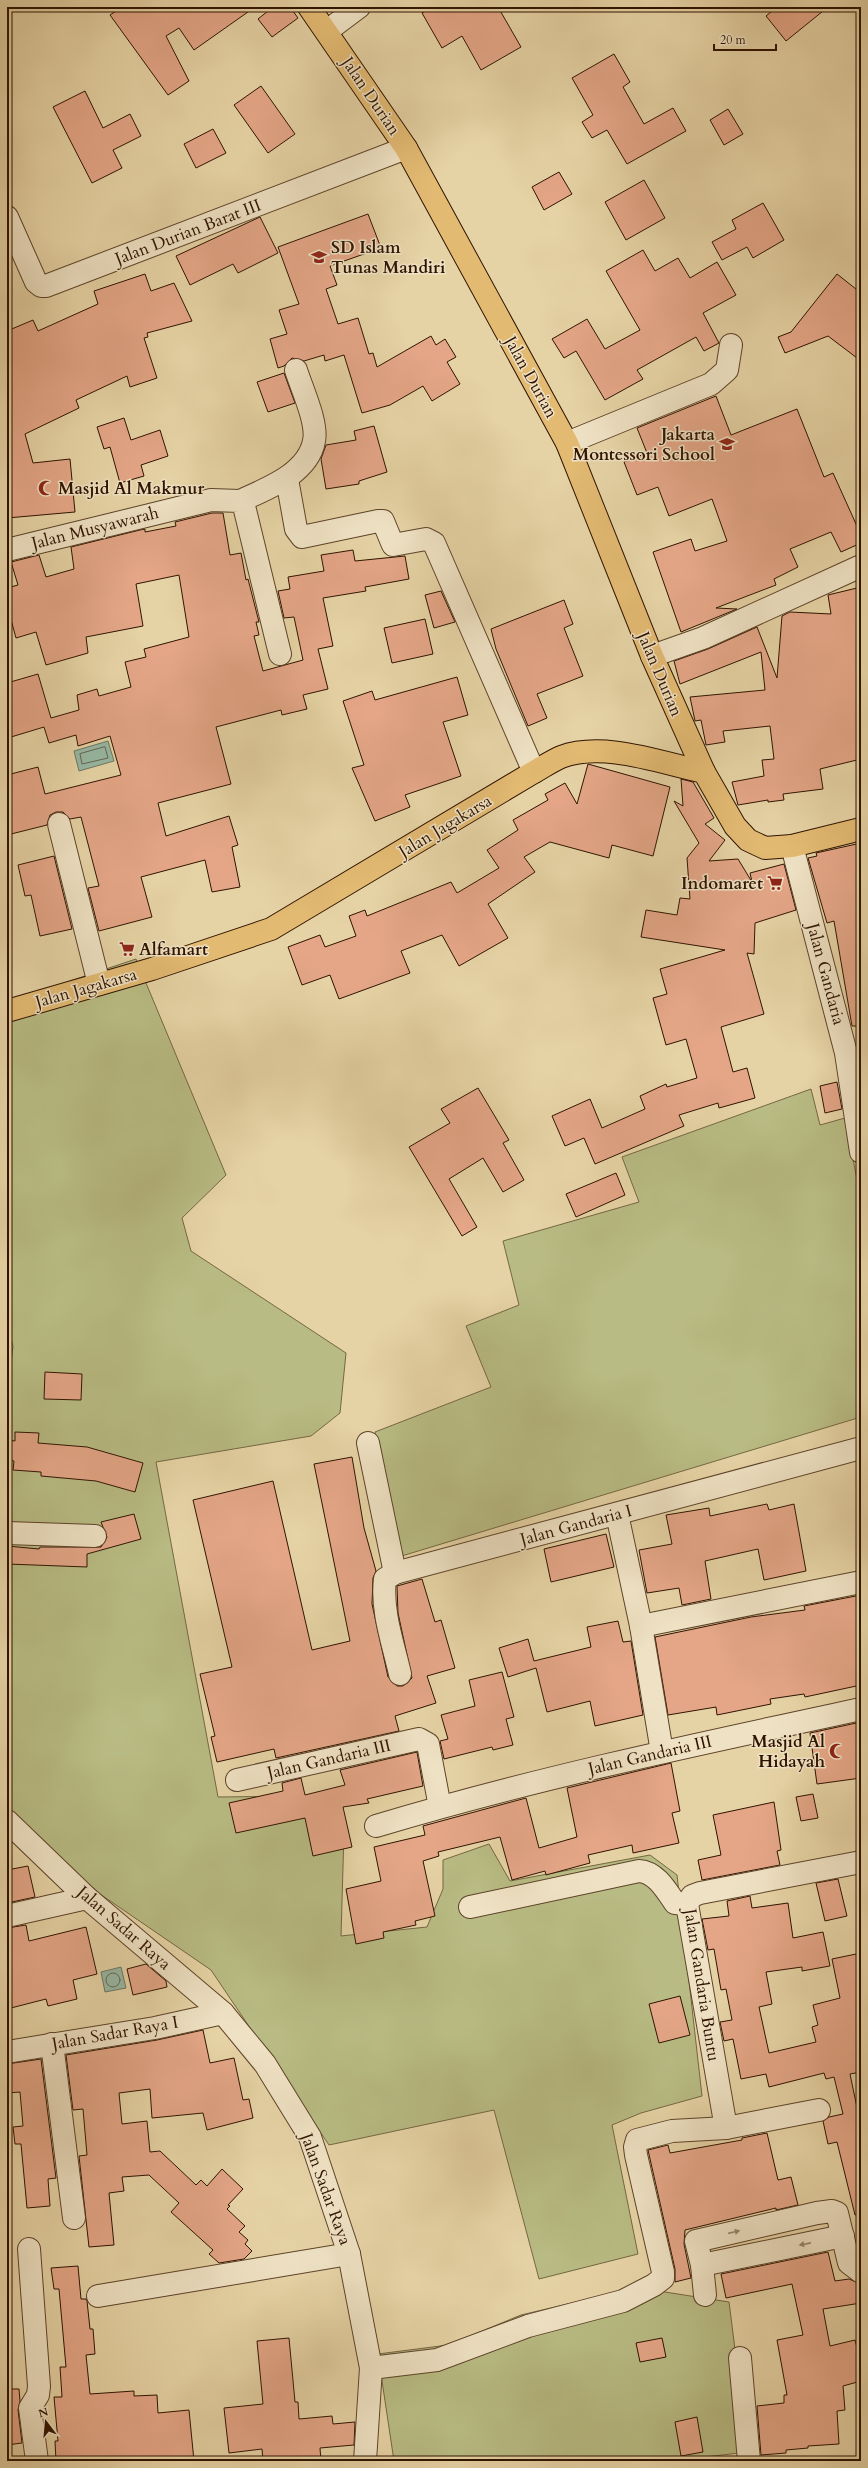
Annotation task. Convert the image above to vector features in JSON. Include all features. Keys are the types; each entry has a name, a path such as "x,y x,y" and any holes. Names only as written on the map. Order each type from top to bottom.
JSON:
{"main road":[{"name":"Jalan Durian","path":"309,7 327,31 406,148 567,443 652,656 704,772"},
{"name":"Jalan Jagakarsa","path":"7,1011 152,969 271,929 560,757 588,751 613,752 704,772"},
{"path":"704,772 735,826 748,840 765,848 792,846 861,829"}],"street":[{"path":"327,31 359,7"},
{"name":"Jalan Durian Barat III","path":"7,217 36,282 41,286 46,286 406,148"},
{"path":"567,443 711,384 727,370 731,345"},
{"path":"280,654 244,506 240,501 286,479 305,458 314,442 313,422 296,370"},
{"path":"286,479 296,528 302,537 383,521 386,525 393,545 426,539 434,543 534,772"},
{"name":"Jalan Musyawarah","path":"7,550 211,500 240,501"},
{"path":"652,656 710,635 861,566"},
{"path":"59,824 99,984"},
{"name":"Jalan Gandaria","path":"792,846 846,1053 861,1152"},
{"path":"368,1442 395,1573 385,1579 384,1595 385,1607 400,1674"},
{"name":"Jalan Gandaria I","path":"395,1573 861,1448"},
{"path":"617,1514 641,1626 662,1752"},
{"path":"7,1533 94,1536"},
{"path":"641,1626 861,1582"},
{"name":"Jalan Gandaria III","path":"376,1826 440,1807 662,1752 861,1709"},
{"name":"Jalan Gandaria III","path":"237,1780 419,1739 428,1744 440,1807"},
{"name":"Jalan Sadar Raya","path":"7,1821 87,1898 223,2013 265,2064 310,2137 349,2254 371,2368 365,2461"},
{"name":"Jalan Gandaria Buntu","path":"726,2128 686,1904 692,1896 700,1893 861,1862"},
{"path":"470,1907 639,1871 650,1874 660,1883 675,1903 686,1904"},
{"path":"7,1916 87,1898"},
{"name":"Jalan Sadar Raya I","path":"7,2052 154,2028 223,2013"},
{"path":"52,2044 74,2218"},
{"path":"371,2368 437,2360 528,2326 623,2301 654,2285 662,2278 663,2272 636,2155 635,2147 637,2140 679,2130 726,2128 819,2110"},
{"path":"705,2295 702,2265 696,2242 832,2211 840,2218 849,2263 861,2272"},
{"path":"702,2265 843,2236"},
{"path":"29,2249 39,2386 38,2395 30,2408 37,2461"},
{"path":"98,2296 349,2254"},
{"path":"740,2358 749,2461"}],"green space":[{"path":"136,959 226,1175 182,1218 191,1251 346,1353 340,1413 311,1436 156,1462 218,1797 304,1796 344,1832 341,1936 427,1927 443,1889 443,1860 489,1844 510,1881 650,1855 677,1875 702,2096 641,2113 612,2125 638,2254 539,2279 494,2110 329,2145 211,1970 100,1894 7,1814 7,1393 13,1346 7,1326 7,1002"},
{"path":"811,1089 820,1125 845,1118 861,1200 861,1417 395,1558 375,1432 491,1387 466,1326 519,1305 503,1241 639,1202 622,1157"},
{"path":"652,2290 729,2302 748,2452 670,2461 394,2461 378,2354 448,2345 521,2315 618,2292"}],"water":[{"path":"108,741 114,761 79,771 74,751"},
{"path":"121,1967 126,1988 105,1992 101,1972"}],"building":[{"path":"122,7 255,7 194,50 179,28 166,36 189,81 168,95 110,15"},
{"path":"273,7 290,7 298,18 272,37 258,19"},
{"path":"432,7 498,7 521,47 481,70 462,36 442,48 422,13"},
{"path":"777,7 828,7 786,41 766,16"},
{"path":"614,54 630,82 623,87 644,124 673,108 686,131 627,164 607,130 592,138 582,122 593,115 572,78"},
{"path":"261,86 295,134 268,153 234,105"},
{"path":"85,91 103,128 130,114 141,136 113,150 122,168 92,183 53,107"},
{"path":"728,109 743,134 724,145 710,120"},
{"path":"213,129 226,153 196,168 184,144"},
{"path":"559,172 572,194 544,210 532,187"},
{"path":"644,180 665,218 626,240 605,202"},
{"path":"763,203 784,240 753,258 747,247 722,260 712,242 736,229 732,220"},
{"path":"368,214 381,248 330,266 337,285 326,289 338,324 358,318 369,354 373,353 377,367 431,336 436,345 445,339 456,357 447,362 460,384 432,401 423,386 390,405 362,413 344,355 325,361 324,355 304,361 292,358 284,366 278,368 270,339 287,334 279,310 299,304 278,247"},
{"path":"260,217 278,253 238,273 233,264 190,285 176,256"},
{"path":"643,250 655,271 678,258 690,278 717,262 736,295 703,313 719,343 704,351 696,337 637,370 643,379 605,400 576,351 564,358 552,339 587,319 605,349 640,330 606,271"},
{"path":"145,274 151,291 174,283 192,321 147,333 148,337 144,338 157,378 130,387 127,376 76,400 79,408 25,434 33,463 70,459 75,512 7,518 7,331 33,320 38,331 98,304 94,291"},
{"path":"837,274 861,293 861,361 828,336 785,353 778,337 791,332"},
{"path":"284,373 295,403 268,412 257,382"},
{"path":"716,396 731,435 797,409 824,477 833,473 861,535 861,543 841,552 831,532 790,549 798,567 774,579 776,585 716,608 737,609 681,632 653,552 691,539 695,551 727,541 712,499 669,516 658,487 637,495 624,462 647,453 637,428"},
{"path":"124,418 131,440 160,430 168,456 141,465 144,476 120,483 110,447 104,449 97,427"},
{"path":"374,426 387,472 359,481 359,484 326,489 321,459 326,445 356,440 354,431"},
{"path":"212,513 223,513 230,555 241,553 246,580 248,579 259,622 256,622 259,635 254,636 263,671 303,660 294,617 284,618 278,591 290,589 288,577 324,571 321,555 353,550 355,561 405,556 409,579 365,587 366,591 323,598 333,646 318,649 328,689 303,695 307,709 282,715 281,710 216,727 231,784 158,803 166,836 229,816 238,845 232,847 240,887 212,892 205,860 141,877 152,917 99,931 88,888 99,886 81,817 70,819 63,812 56,812 50,815 47,825 7,835 7,775 38,767 45,794 121,775 110,736 78,746 76,735 49,743 44,727 11,737 7,723 7,683 38,674 51,718 79,710 77,695 97,689 99,696 131,687 125,662 146,657 144,649 189,637 179,575 136,584 143,626 86,637 88,653 46,665 36,632 16,638 7,605 7,588 18,585 11,562 39,555 46,577 74,569 71,547 145,529 145,532 176,526 175,522"},
{"path":"861,587 861,759 820,769 823,789 783,794 784,800 768,802 768,800 738,805 732,782 764,776 762,760 774,759 770,726 723,731 725,742 706,745 701,720 695,721 690,697 765,690 761,652 680,684 674,661 708,649 757,627 777,678 782,616 790,612 831,614 828,595"},
{"path":"441,591 455,622 434,628 425,595"},
{"path":"564,600 573,624 564,628 583,676 537,694 547,718 528,726 496,649 491,629"},
{"path":"425,619 433,654 392,663 384,628"},
{"path":"457,677 468,715 443,722 461,776 405,795 410,807 375,821 352,768 364,765 343,701 372,691 375,700"},
{"path":"588,764 670,787 653,856 612,845 609,858 550,842 524,857 535,872 488,904 508,938 459,966 442,935 401,951 410,973 339,999 330,975 302,985 288,947 320,935 325,947 356,936 349,916 365,910 367,916 451,882 457,893 499,868 487,850 518,830 513,820 548,800 545,794 565,783 577,804"},
{"path":"681,779 693,782 714,818 705,824 725,840 709,861 738,859 752,882 750,873 784,864 796,910 755,923 754,954 747,953 764,1014 721,1027 733,1072 747,1068 755,1098 719,1108 718,1103 679,1115 684,1126 595,1164 584,1138 565,1146 552,1116 590,1099 602,1128 645,1109 640,1096 666,1084 667,1087 697,1078 686,1039 666,1045 653,998 667,994 660,969 725,950 641,937 646,910 677,915 680,898 690,899 687,858 699,843 674,801 683,806"},
{"path":"861,843 861,1026 852,1026 834,921 827,923 808,858 817,856 816,853"},
{"path":"54,856 72,929 40,936 31,895 25,896 18,865"},
{"path":"837,1082 842,1109 825,1113 820,1086"},
{"path":"478,1088 509,1140 503,1143 524,1180 503,1192 483,1158 449,1179 477,1227 462,1236 409,1147 450,1123 441,1109"},
{"path":"616,1173 625,1195 576,1217 566,1194"},
{"path":"45,1372 82,1374 81,1400 44,1399"},
{"path":"15,1432 39,1433 38,1443 87,1447 143,1463 135,1492 96,1481 41,1476 41,1472 13,1470 14,1461 7,1460 7,1440 15,1441"},
{"path":"352,1457 364,1528 376,1571 373,1578 372,1604 388,1677 397,1686 403,1686 412,1678 398,1613 397,1586 422,1579 435,1622 441,1620 455,1668 427,1676 436,1703 395,1716 399,1731 276,1758 274,1749 217,1762 211,1737 215,1736 200,1674 232,1667 193,1500 273,1481 312,1650 350,1641 314,1464"},
{"path":"767,1504 769,1510 794,1504 806,1571 764,1580 758,1549 705,1561 711,1599 682,1605 679,1588 647,1593 639,1550 672,1544 666,1515 709,1508 710,1516"},
{"path":"134,1514 141,1539 87,1554 87,1567 7,1564 7,1546 39,1549 40,1547 101,1547 107,1537 101,1522"},
{"path":"606,1534 614,1567 551,1582 544,1549"},
{"path":"861,1595 861,1685 805,1697 804,1694 770,1699 771,1704 717,1715 716,1707 668,1715 655,1637 751,1617 805,1610 804,1606"},
{"path":"618,1621 623,1642 631,1641 643,1715 595,1726 590,1701 547,1712 536,1668 508,1677 499,1648 528,1639 534,1661 591,1647 587,1627"},
{"path":"502,1672 514,1717 506,1719 513,1745 493,1750 492,1747 444,1759 440,1741 448,1739 441,1715 475,1706 469,1680"},
{"name":"Masjid Al Hidayah","path":"861,1722 861,1778 817,1784 810,1733"},
{"path":"417,1752 423,1786 367,1799 369,1803 343,1807 352,1847 313,1856 305,1818 236,1833 229,1803 283,1791 282,1783 301,1778 305,1795 345,1785 340,1770"},
{"path":"671,1763 680,1811 672,1813 679,1843 633,1853 632,1845 588,1855 590,1863 546,1875 545,1871 512,1880 500,1837 438,1852 439,1856 423,1861 435,1916 415,1921 416,1925 383,1932 384,1938 356,1944 346,1889 381,1881 374,1847 425,1835 423,1826 526,1798 539,1848 577,1837 567,1788"},
{"path":"813,1794 818,1818 801,1821 796,1797"},
{"path":"774,1802 781,1850 777,1851 780,1865 702,1880 698,1860 721,1855 713,1815"},
{"path":"28,1866 35,1897 7,1903 7,1870"},
{"path":"838,1879 847,1916 825,1921 816,1883"},
{"path":"750,1896 752,1908 788,1903 793,1938 823,1932 830,1966 802,1971 802,1967 766,1972 772,2004 759,2007 769,2053 816,2042 812,2027 818,2025 813,2005 840,1998 832,1959 861,1953 861,2072 850,2074 861,2127 861,2214 855,2215 837,2142 828,2144 823,2121 829,2117 843,2114 834,2077 826,2079 824,2073 769,2087 766,2074 741,2079 733,2039 724,2041 720,2022 732,2020 726,1989 721,1990 714,1949 708,1950 702,1919 729,1916 727,1901"},
{"path":"26,1925 29,1941 86,1927 97,1974 73,1980 77,1999 48,2006 46,1999 7,2009 7,1928"},
{"path":"146,1964 166,1981 167,1987 133,1995 127,1969"},
{"path":"680,1996 690,2035 659,2043 649,2004"},
{"path":"203,2030 210,2063 234,2058 243,2100 249,2099 253,2118 207,2130 203,2113 152,2118 150,2089 119,2093 122,2124 147,2121 150,2152 160,2151 196,2185 201,2180 207,2186 222,2169 243,2189 228,2205 230,2206 227,2209 245,2226 239,2232 248,2240 245,2244 252,2251 244,2259 219,2263 209,2254 213,2250 171,2212 179,2203 149,2175 122,2177 124,2191 109,2193 114,2245 89,2247 79,2156 87,2155 83,2109 73,2110 66,2055 157,2040"},
{"path":"41,2059 56,2178 48,2179 50,2206 27,2208 21,2144 15,2144 13,2127 23,2126 20,2092 7,2093 7,2064"},
{"path":"767,2133 778,2180 791,2177 798,2205 776,2210 776,2208 685,2230 684,2244 691,2278 675,2282 675,2269 648,2150 668,2145 670,2153 742,2140 742,2138"},
{"path":"828,2252 835,2281 849,2279 861,2284 861,2303 823,2309 830,2346 855,2340 861,2363 861,2381 843,2386 845,2410 837,2411 839,2444 808,2446 808,2448 786,2450 786,2453 761,2455 757,2406 784,2403 784,2395 787,2395 777,2340 803,2335 792,2284 726,2298 721,2274"},
{"path":"78,2266 81,2299 86,2299 87,2301 90,2329 93,2329 95,2354 86,2355 90,2394 134,2391 134,2396 157,2395 158,2413 189,2410 194,2461 56,2461 55,2441 58,2441 54,2397 62,2397 60,2367 66,2367 59,2289 54,2289 51,2268"},
{"path":"289,2338 295,2402 298,2402 299,2419 332,2416 333,2424 355,2422 354,2445 320,2448 321,2461 263,2461 262,2449 229,2453 224,2408 263,2404 257,2341"},
{"path":"662,2338 666,2357 640,2362 636,2343"},
{"path":"7,2389 19,2389 20,2401 18,2410 22,2443 7,2445"},
{"path":"697,2417 703,2452 681,2456 675,2422"}],"place":[{"name":"SD Islam Tunas Mandiri","path":"319,257"},
{"name":"Jakarta Montessori School","path":"727,444"},
{"name":"Masjid Al Makmur","path":"46,488"},
{"name":"Indomaret","path":"775,883"},
{"name":"Alfamart","path":"127,949"},
{"name":"Masjid Al Hidayah","path":"837,1751"}]}
